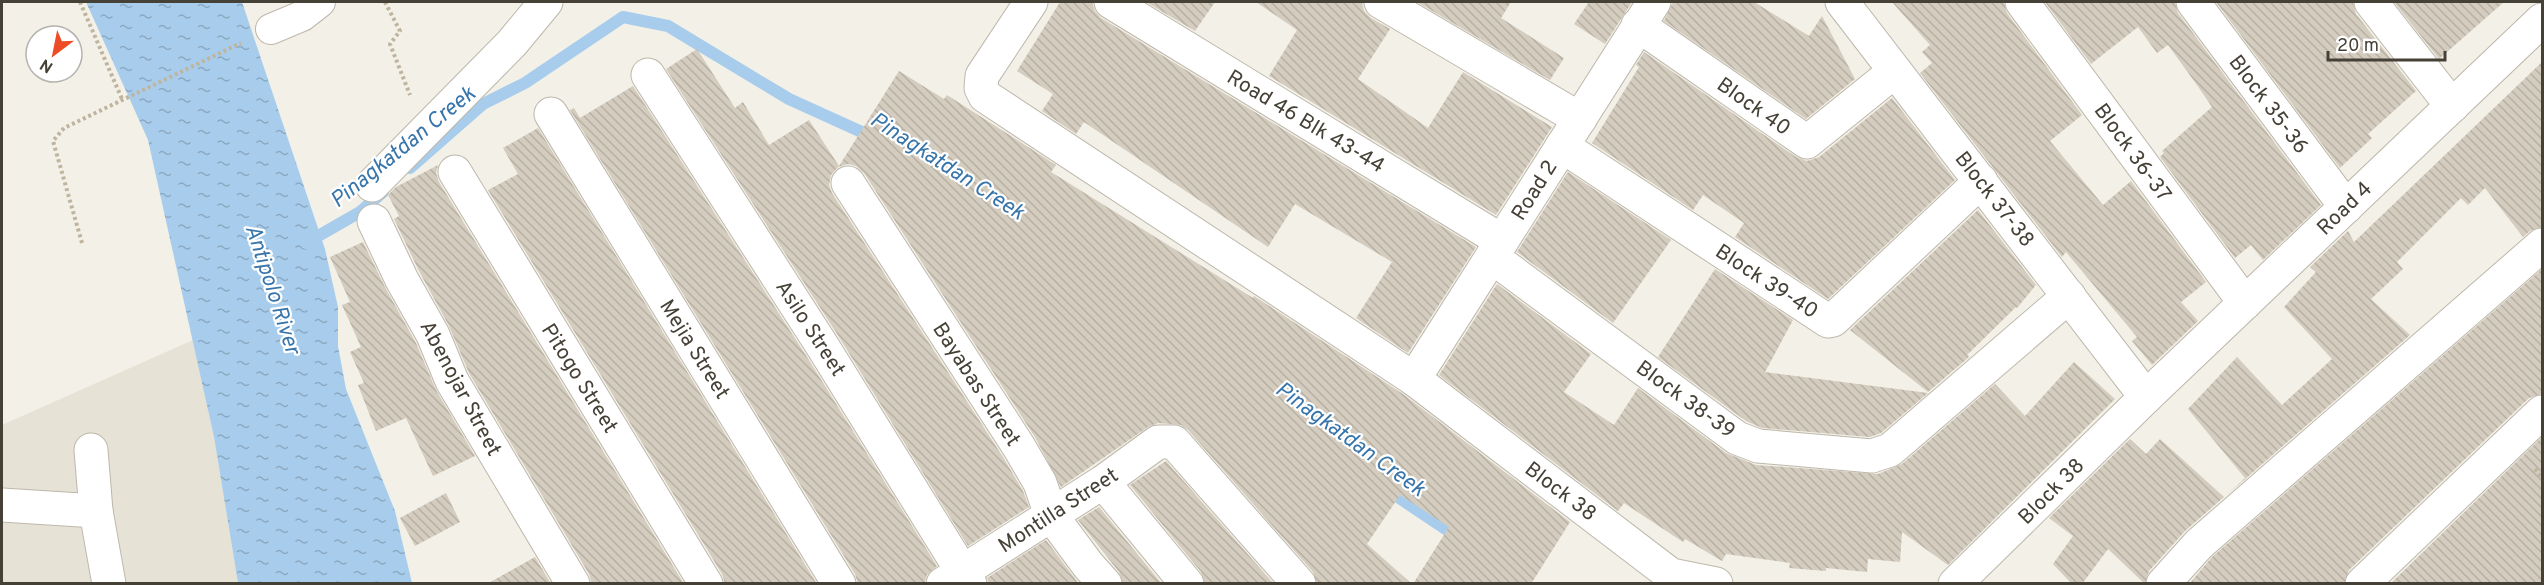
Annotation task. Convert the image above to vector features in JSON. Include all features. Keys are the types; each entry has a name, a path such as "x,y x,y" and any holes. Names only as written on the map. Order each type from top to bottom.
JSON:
{"street":[{"path":"271,29 302,16 320,2"},
{"path":"372,185 512,43 546,2"},
{"name":"Block 38","path":"1030,2 982,76 981,88 985,96 1414,379 1671,575 1716,584"},
{"name":"Road 46 Blk 43-44","path":"1111,2 1497,249"},
{"path":"1381,2 1580,119"},
{"name":"Block 37-38","path":"1842,2 2146,397"},
{"name":"Block 36-37","path":"2022,2 2245,303"},
{"name":"Block 35-36","path":"2193,2 2346,207"},
{"path":"2371,2 2452,106"},
{"name":"Road 2","path":"1414,379 1649,8"},
{"name":"Block 40","path":"1649,8 1807,142 1895,71"},
{"name":"Road 4","path":"2146,397 2542,20"},
{"name":"Asilo Street","path":"648,75 823,347 959,580"},
{"name":"Mejia Street","path":"551,114 839,584"},
{"name":"Block 39-40","path":"1562,146 1828,321 1833,320 1981,181"},
{"name":"Pitogo Street","path":"455,172 706,584"},
{"name":"Bayabas Street","path":"848,183 1019,447 1040,483 1051,515 1105,584"},
{"name":"Abenojar Street","path":"374,221 402,280 433,335 452,381 573,584"},
{"path":"2163,584 2199,544 2542,245"},
{"name":"Block 38-39","path":"1497,249 1737,438 1758,446 1872,456 1890,450 2069,296"},
{"name":"Block 38","path":"1955,584 2146,397"},
{"path":"2362,584 2542,412"},
{"name":"Montilla Street","path":"959,580 1158,442 1174,441 1299,584"},
{"path":"91,450 96,511 109,584"},
{"path":"1103,482 1187,584"},
{"path":"2,505 96,511"}],"path":[{"path":"80,2 123,99"},
{"path":"385,2 400,31 390,44 424,132"},
{"path":"82,243 53,141 64,128 271,29"}],"shaded area":[{"path":"193,340 214,437 238,583 2,583 2,425"}],"water":[{"name":"Antipolo River","path":"86,2 242,2 325,249 338,307 338,346 346,389 395,511 412,583 238,583 214,437 148,140"}],"building":[{"path":"1060,2 1092,2 1101,18 1476,247 1408,353 1356,318 1392,262 1295,204 1268,247 1084,122 1076,134 1042,111 1053,94 1017,71"},
{"path":"1146,2 1215,2 1195,31"},
{"path":"1256,2 1362,2 1364,11 1371,18 1390,29 1358,79 1428,128 1463,72 1552,127 1496,215 1269,76 1297,30"},
{"path":"1417,2 1511,2 1501,18 1564,58 1550,80"},
{"path":"1589,2 1632,2 1605,44 1574,24"},
{"path":"1673,2 1754,2 1809,36 1822,16 1855,79 1806,119 1664,21"},
{"path":"1892,2 2004,2 2007,13 2082,115 2050,141 2103,205 2131,181 2206,282 2181,302 2198,321 2152,365 2132,341 2137,337 2066,252 2062,257 1920,73 1932,63 1922,52 1930,45"},
{"path":"2045,2 2175,2 2178,13 2321,205 2263,260 2251,245 2235,258 2160,157 2164,153 2162,151 2212,107 2168,45 2157,53 2138,27 2091,64"},
{"path":"2216,2 2353,2 2356,14 2416,91 2368,134 2372,138 2340,168"},
{"path":"2394,2 2504,2 2439,59"},
{"path":"697,49 735,108 743,102 769,145 809,120 839,166 899,71 944,99 947,95 1056,165 1051,172 1253,298 1254,296 1403,394 1570,522 1531,584 1413,584 1449,527 1400,495 1367,544 1412,584 1317,584 1313,572 1188,430 1181,425 1158,423 1148,427 1061,487 1035,437 864,173 856,166 848,164 838,167 831,175 829,185 832,193 1003,457 1023,491 1029,507 968,546 839,337 666,69"},
{"path":"1644,52 1796,157 1807,161 1819,157 1892,98 1955,180 1828,299 1735,237 1744,223 1703,195 1693,210 1592,143 1639,67 1636,65"},
{"path":"2542,62 2542,227 2530,231 2523,237 2485,188 2468,205 2461,198 2397,262 2403,269 2371,299 2410,335 2228,494 2245,478 2188,409 2237,357 2282,405 2332,359 2284,307 2316,272 2310,267 2348,231 2354,242"},
{"path":"633,86 807,357 937,566 927,575 924,584 858,584 855,574 570,110 574,108 580,118"},
{"path":"538,128 817,584 725,584 722,574 488,190 518,174 503,148"},
{"path":"438,165 436,173 439,182 684,584 592,584 589,574 469,373 449,326 394,219 399,216 388,195 396,187"},
{"path":"1568,172 1671,240 1613,323 1517,252"},
{"path":"1978,210 2036,285 2017,308 1967,355 1969,357 1928,392 1850,330"},
{"path":"363,242 416,343 436,390 475,456 433,476 406,418 376,431 358,385 364,383 350,352 361,347 342,305 350,302 330,257"},
{"path":"1715,269 1793,320 1765,372 1928,393 1881,433 1870,437 1762,428 1746,421 1658,357"},
{"path":"2542,269 2542,394 2529,398 2349,570 2344,584 2189,584 2212,557"},
{"path":"1497,284 1591,354 1564,392 1614,425 1638,388 1726,453 1756,465 1878,474 1902,464 1995,384 2025,416 2074,362 2115,399 1948,565 1902,532 1900,562 1868,559 1867,572 1826,568 1826,571 1789,568 1790,563 1726,554 1722,561 1685,539 1683,542 1624,503 1618,511 1439,375"},
{"path":"2542,437 2542,584 2390,584"},
{"path":"2130,439 2146,454 2160,439 2224,497 2185,531 2149,571 2145,584 2108,549 2082,584 2072,584 2053,564 2073,536 2049,518"},
{"path":"1166,461 1274,584 1205,584 1201,572 1130,485"},
{"path":"446,493 460,522 415,546 400,518"},
{"path":"1099,507 1162,584 1123,584 1119,572 1078,520"},
{"path":"1046,540 1079,584 989,584 987,578"},
{"path":"535,557 551,584 487,584"}],"waterway":[{"name":"Pinagkatdan Creek","path":"410,168 483,104 525,83 623,17 668,26 789,99 875,138"},
{"name":"Pinagkatdan Creek","path":"306,243 360,212 383,192"},
{"name":"Pinagkatdan Creek","path":"1386,489 1459,538"}]}
